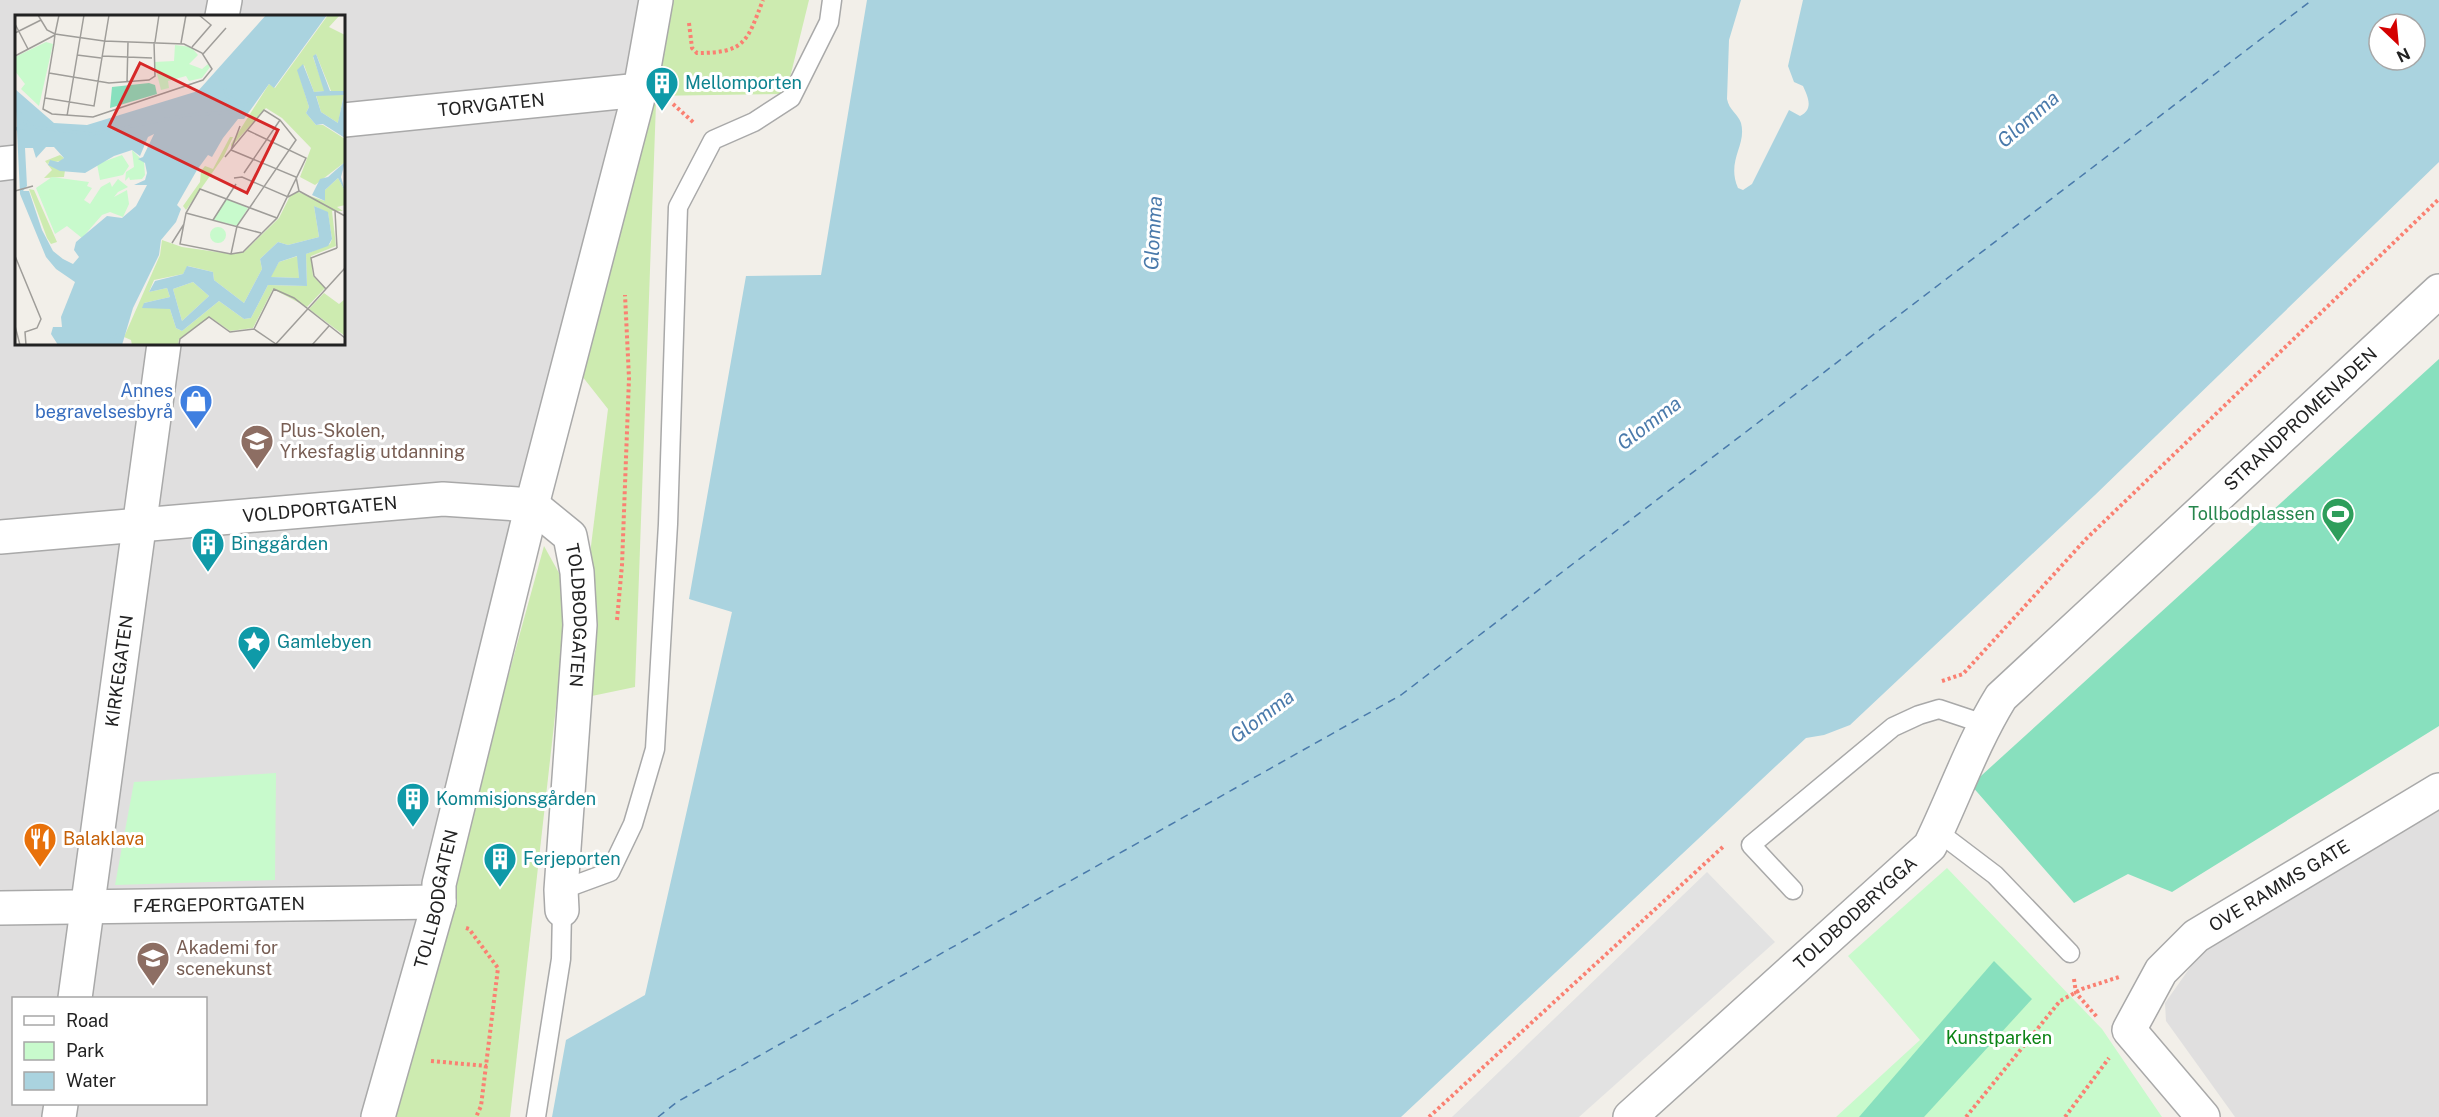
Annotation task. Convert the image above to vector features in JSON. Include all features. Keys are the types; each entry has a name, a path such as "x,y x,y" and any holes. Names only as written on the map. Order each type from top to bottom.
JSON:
{"street":[{"path":"222,15 225,0"},
{"path":"532,505 640,90 656,0"},
{"name":"TORVGATEN","path":"345,120 640,90"},
{"path":"0,164 15,162"},
{"name":"STRANDPROMENADEN","path":"2031,669 2439,291"},
{"name":"KIRKEGATEN","path":"75,997 164,345"},
{"name":"VOLDPORTGATEN","path":"0,537 443,499 532,505"},
{"name":"TOLDBODGATEN","path":"532,505 570,536 578,572 580,625 562,900"},
{"name":"TOLLBODGATEN","path":"378,1117 436,912 439,884 532,505"},
{"name":"TOLDBODBRYGGA","path":"1630,1117 1930,846 1984,724 2001,698 2031,669"},
{"name":"OVE RAMMS GATE","path":"2131,1026 2161,971 2196,936 2439,790"},
{"name":"FÆRGEPORTGATEN","path":"0,908 436,912"},
{"path":"2131,1026 2203,1117"}],"lane":[{"path":"562,900 610,872 633,824 655,749 668,524 678,207 713,140 754,122 791,98 829,22 832,0"},
{"path":"1793,890 1751,845 1893,727 1918,715 1939,710 1984,724"},
{"path":"1937,831 1995,875 2070,953"},
{"name":"TOLDBODGATEN","path":"536,1117 561,959 562,900"}],"path":[{"path":"688,17 692,48 698,54 738,47 753,27 763,0"},
{"path":"1932,684 1963,674 2086,539 2439,199"},
{"path":"616,630 622,565 629,378 624,301 626,290"},
{"path":"1429,1117 1731,838"},
{"path":"436,912 469,929 498,968 487,1066 481,1106 476,1117"},
{"path":"2070,953 2076,993"},
{"path":"1966,1117 2060,1001 2128,974 2161,971"},
{"path":"2065,1117 2131,1026 2076,993"},
{"path":"395,1057 487,1066"}],"shaded area":[{"name":"Gamlebyen","path":"0,0 662,0 402,1117 0,1117"},
{"path":"2439,803 2439,1117 2235,1117 2166,1021 2165,1003 2201,952"},
{"path":"1707,872 1775,942 1579,1117 1452,1117"}],"green space":[{"path":"664,0 809,0 786,94 647,96"},
{"path":"645,103 656,103 635,687 587,697 590,554 608,409 582,376"},
{"name":"Tollbodplassen","path":"2439,359 2439,726 2172,892 2128,874 2074,903 1971,785"},
{"path":"544,546 569,591 510,1117 387,1117"},
{"path":"276,773 275,880 115,885 134,782"},
{"name":"Kunstparken","path":"1947,868 2102,1029 2162,1117 1836,1117 1920,1040 1848,956"},
{"path":"1994,961 2032,999 1924,1117 1859,1117"}],"water":[{"name":"Glomma","path":"867,0 1741,0 1729,40 1727,99 1741,123 1741,139 1734,169 1738,188 1743,190 1752,184 1789,110 1800,116 1807,110 1808,98 1803,86 1794,82 1788,66 1803,0 2439,0 2439,162 2095,495 1850,725 1824,735 1806,738 1401,1117 552,1117 566,1040 645,995 732,612 689,599 746,276 821,275"}],"ferry route":[{"path":"658,1117 677,1102 1401,695 2312,0"}],"place":[{"name":"Mellomporten","path":"662,112"},
{"name":"Annes begravelsesbyrå","path":"196,430"},
{"name":"Plus-Skolen, Yrkesfaglig utdanning","path":"257,470"},
{"name":"Tollbodplassen","path":"2338,543"},
{"name":"Binggården","path":"208,573"},
{"name":"Gamlebyen","path":"254,671"},
{"name":"Kommisjonsgården","path":"413,828"},
{"name":"Balaklava","path":"40,868"},
{"name":"Ferjeporten","path":"500,888"},
{"name":"Akademi for scenekunst","path":"153,987"}]}
